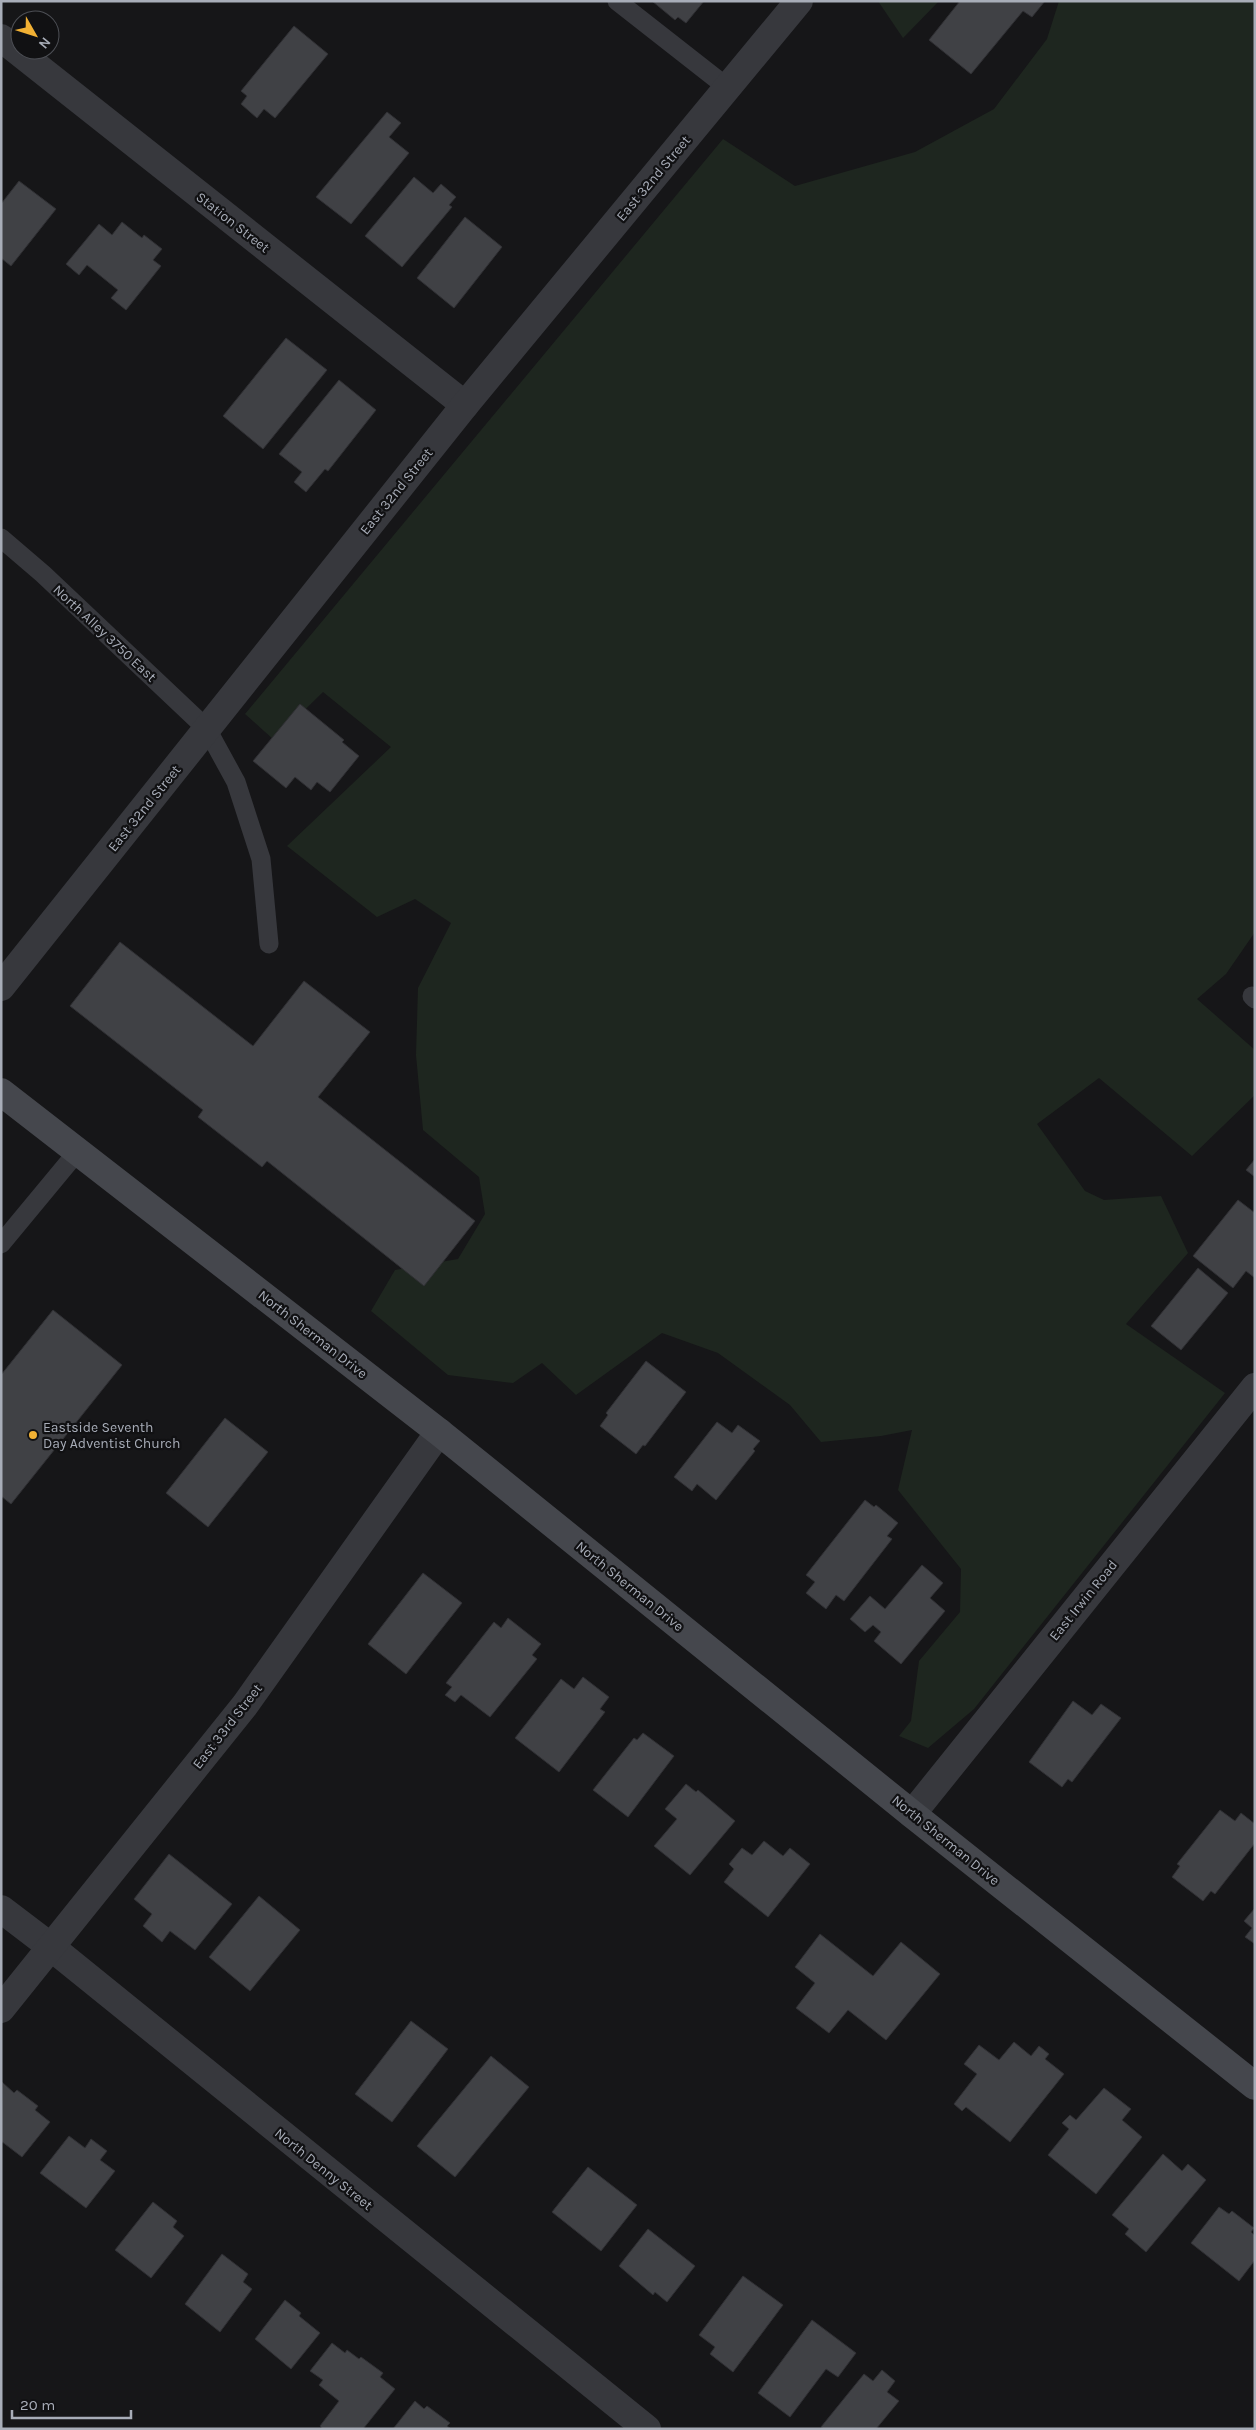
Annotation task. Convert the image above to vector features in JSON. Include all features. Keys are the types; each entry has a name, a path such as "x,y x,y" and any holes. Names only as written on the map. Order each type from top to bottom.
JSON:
{"main road":[{"name":"North Sherman Drive","path":"1,1092 439,1432 912,1814 1255,2086"}],"street":[{"name":"East 32nd Street","path":"1,987 465,405 799,1"},
{"name":"Station Street","path":"1,38 465,405"},
{"name":"East Irwin Road","path":"912,1814 1255,1386"},
{"name":"East 33rd Street","path":"1,2010 245,1704 439,1432"},
{"name":"North Denny Street","path":"1,1910 51,1948 647,2429"}],"lane":[{"path":"618,1 728,88"},
{"name":"North Alley 3750 East","path":"1,538 43,574 207,729 236,782 261,859 269,944"},
{"path":"1,1244 78,1151"}],"shaded area":[{"path":"878,1 939,1 903,38"},
{"path":"1059,1 1255,1 1255,932 1226,974 1197,999 1255,1050 1255,1095 1192,1156 1099,1078 1037,1124 1085,1191 1104,1200 1161,1196 1188,1253 1126,1324 1225,1393 974,1709 928,1748 899,1736 911,1721 919,1661 960,1612 961,1569 898,1490 912,1430 881,1436 821,1442 790,1405 718,1353 662,1333 576,1395 542,1363 513,1383 448,1375 371,1311 395,1270 458,1259 485,1214 479,1177 423,1130 416,1055 418,988 451,923 415,899 377,917 287,846 391,747 323,692 274,740 245,714 723,139 795,186 915,152 994,109 1047,39"}],"building":[{"path":"652,1 704,1 686,23 678,17 675,20"},
{"path":"960,1 1045,1 1032,17 1023,11 971,74 929,40"},
{"path":"294,26 328,54 275,118 264,109 257,118 241,104 247,96 241,91"},
{"path":"387,112 401,123 389,137 409,153 351,224 316,197"},
{"path":"414,177 433,193 441,184 456,197 449,205 452,207 402,267 365,236"},
{"path":"19,181 56,209 11,266 1,258 1,204"},
{"path":"465,217 502,247 454,308 417,278"},
{"path":"122,222 142,238 144,235 162,249 153,260 161,266 126,310 111,298 118,290 87,265 79,275 66,264 99,224 112,235"},
{"path":"286,338 327,370 263,449 223,416"},
{"path":"339,380 376,410 328,471 325,469 306,492 294,482 302,472 279,454"},
{"path":"300,704 344,740 342,742 359,756 330,792 317,782 311,790 295,777 286,788 253,761"},
{"path":"120,942 253,1046 304,981 370,1032 318,1097 475,1221 424,1286 267,1161 262,1167 198,1117 203,1110 70,1006"},
{"path":"1255,1159 1255,1177 1246,1170"},
{"path":"1238,1200 1255,1213 1255,1278 1246,1271 1233,1288 1193,1256"},
{"path":"1198,1268 1228,1293 1181,1350 1151,1326"},
{"name":"Eastside Seventh Day Adventist Church","path":"53,1310 122,1365 11,1504 1,1496 1,1375"},
{"path":"646,1361 686,1392 645,1446 643,1445 636,1454 600,1426 608,1415 606,1413"},
{"path":"225,1418 268,1452 208,1527 166,1493"},
{"path":"717,1422 732,1433 738,1425 760,1441 753,1449 755,1451 716,1500 697,1484 692,1491 674,1477"},
{"path":"865,1500 874,1507 876,1505 898,1523 887,1536 892,1539 844,1601 836,1595 826,1609 806,1593 815,1582 806,1575"},
{"path":"922,1565 943,1583 930,1598 945,1611 901,1664 874,1641 881,1632 873,1625 865,1632 850,1619 870,1596 885,1609"},
{"path":"423,1573 462,1603 406,1674 368,1644"},
{"path":"508,1618 541,1644 532,1655 537,1659 490,1717 461,1695 455,1702 445,1695 452,1687 446,1683 494,1622 501,1628"},
{"path":"583,1677 609,1697 600,1709 605,1712 559,1772 515,1738 561,1679 574,1689"},
{"path":"1073,1701 1092,1715 1101,1704 1121,1718 1072,1782 1068,1779 1062,1787 1029,1762"},
{"path":"643,1733 674,1756 628,1817 593,1790 634,1738 637,1740"},
{"path":"686,1784 696,1792 698,1790 735,1821 690,1875 654,1846 677,1819 665,1809"},
{"path":"1220,1810 1235,1821 1241,1813 1255,1824 1255,1843 1215,1894 1211,1891 1203,1901 1172,1877 1180,1866 1177,1864"},
{"path":"764,1841 783,1856 790,1848 810,1864 768,1917 724,1882 734,1869 729,1864 742,1848 752,1855"},
{"path":"169,1854 232,1904 195,1950 170,1931 162,1942 143,1926 152,1914 134,1899"},
{"path":"259,1896 300,1930 250,1991 209,1957"},
{"path":"1255,1908 1255,1944 1245,1937 1252,1928 1244,1921"},
{"path":"820,1934 873,1976 901,1942 940,1974 886,2040 848,2010 829,2033 796,2008 815,1983 795,1967"},
{"path":"411,2021 448,2049 392,2122 355,2094"},
{"path":"1014,2042 1031,2056 1039,2046 1049,2054 1045,2059 1064,2074 1010,2142 966,2107 962,2111 954,2104 977,2074 964,2064 979,2045 999,2060"},
{"path":"491,2056 529,2087 455,2177 417,2146"},
{"path":"2,2082 14,2093 17,2090 38,2106 35,2110 50,2122 22,2157 1,2141"},
{"path":"1104,2088 1131,2109 1122,2120 1142,2137 1096,2194 1048,2155 1069,2129 1062,2123 1070,2115 1076,2120"},
{"path":"69,2136 85,2148 91,2139 107,2151 100,2160 115,2171 86,2208 40,2173"},
{"path":"1163,2154 1182,2171 1188,2164 1206,2180 1146,2252 1125,2234 1129,2229 1112,2215"},
{"path":"588,2167 637,2205 601,2251 552,2212"},
{"path":"153,2202 177,2221 173,2227 184,2236 151,2278 115,2250"},
{"path":"1219,2207 1229,2214 1232,2211 1254,2228 1251,2232 1255,2236 1255,2260 1239,2281 1191,2243"},
{"path":"648,2229 695,2266 667,2302 655,2292 653,2295 619,2266"},
{"path":"222,2254 248,2274 243,2282 252,2289 220,2332 185,2304"},
{"path":"743,2276 783,2305 733,2372 710,2354 715,2347 699,2335"},
{"path":"285,2300 301,2313 299,2316 320,2333 291,2369 255,2339"},
{"path":"812,2320 856,2353 838,2377 826,2369 790,2417 758,2393"},
{"path":"332,2343 345,2353 347,2350 359,2359 361,2357 383,2373 380,2377 395,2389 363,2429 323,2429 320,2426 339,2401 319,2385 323,2380 310,2371"},
{"path":"882,2370 895,2381 887,2392 899,2401 876,2429 824,2429 821,2427 864,2374 873,2381"},
{"path":"415,2401 424,2409 427,2406 450,2423 447,2426 451,2429 393,2429"}],"place":[{"name":"Eastside Seventh Day Adventist Church","path":"33,1435"}]}
